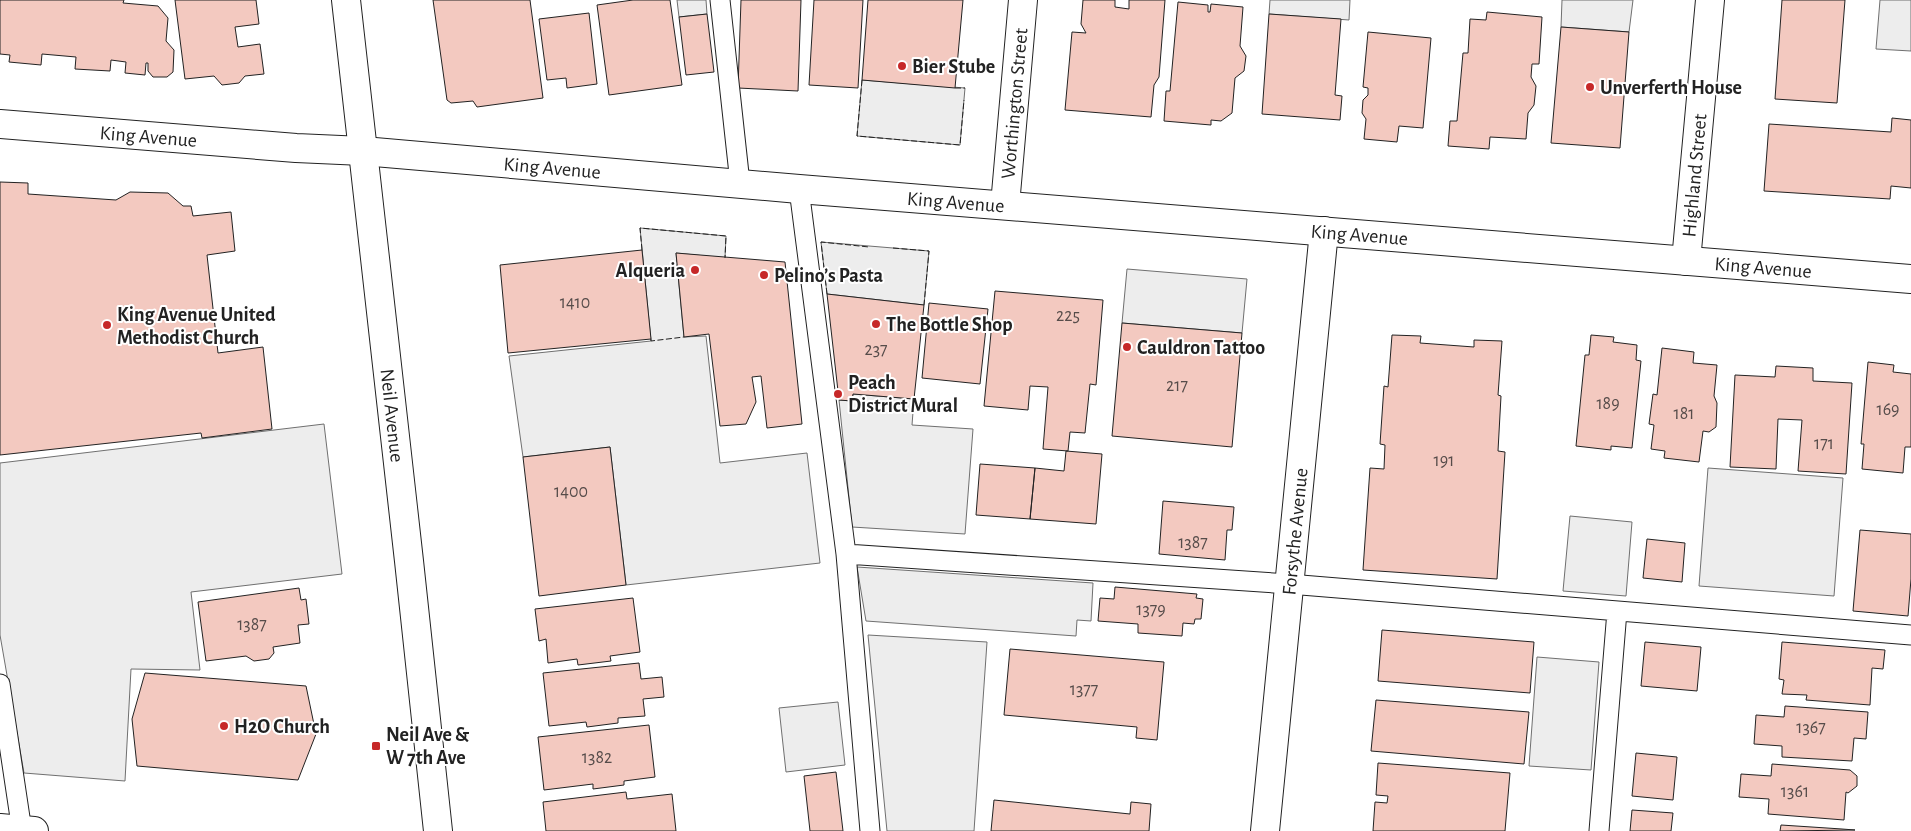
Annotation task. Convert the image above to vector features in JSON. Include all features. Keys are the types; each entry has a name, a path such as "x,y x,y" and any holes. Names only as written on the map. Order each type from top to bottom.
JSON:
{"street":[{"name":"Neil Avenue","path":"346,0 438,831"},
{"name":"Worthington Street","path":"1005,205 1023,0"},
{"name":"Highland Street","path":"1686,261 1710,0"},
{"name":"King Avenue","path":"0,124 1911,278"},
{"name":"Forsythe Avenue","path":"1266,831 1324,231"}],"lane":[{"path":"720,0 740,183"},
{"path":"799,189 846,554 870,831"},
{"path":"846,554 1289,584 1911,635"},
{"path":"1600,831 1617,611"},
{"path":"0,684 20,830"}],"shaded area":[{"path":"677,0 706,0 707,14 679,17"},
{"path":"1270,0 1350,0 1349,20 1269,14"},
{"path":"1562,0 1633,0 1629,32 1561,27"},
{"path":"1880,0 1911,0 1911,51 1876,49"},
{"path":"862,80 965,88 960,145 857,136"},
{"path":"640,228 726,236 725,258 676,253 684,337 706,336 720,463 807,453 820,563 626,585 610,447 523,457 509,356 651,341"},
{"path":"821,242 929,251 924,305 827,294"},
{"path":"1127,269 1247,279 1242,333 1122,323"},
{"path":"853,394 914,399 912,425 973,429 965,534 852,527 839,400 852,401"},
{"path":"324,424 342,574 191,592 200,670 131,669 125,781 24,773 0,635 0,463"},
{"path":"1708,468 1843,478 1834,596 1699,586"},
{"path":"1570,516 1632,522 1626,596 1563,591"},
{"path":"857,567 1093,583 1091,621 1077,620 1076,636 866,621"},
{"path":"868,635 987,642 974,831 887,831"},
{"path":"1537,657 1599,662 1591,770 1529,766"},
{"path":"838,702 845,765 786,772 779,708"}],"building":[{"path":"0,0 124,0 123,3 158,6 168,18 166,41 174,50 173,72 167,77 153,77 148,71 148,63 146,63 145,75 125,73 126,62 111,60 110,71 75,69 76,57 42,54 41,65 9,62 10,55 0,54"},
{"path":"175,0 256,0 259,24 235,27 238,47 260,44 264,74 245,76 239,83 222,85 214,76 185,79"},
{"path":"433,0 530,0 543,98 477,107 473,101 451,103 447,100"},
{"path":"633,0 670,0 682,85 609,95 597,5"},
{"path":"741,0 801,0 798,91 738,88"},
{"path":"814,0 863,0 858,88 809,85"},
{"path":"868,0 963,0 955,88 862,80"},
{"path":"1083,0 1115,0 1115,7 1129,9 1129,0 1165,0 1159,77 1154,85 1151,117 1065,110 1072,32 1086,33 1081,24"},
{"path":"1782,0 1845,0 1837,103 1775,99"},
{"path":"1178,2 1208,5 1208,12 1210,12 1211,4 1243,7 1240,46 1246,56 1244,71 1235,78 1232,113 1221,121 1211,120 1211,125 1164,121 1166,91 1170,91"},
{"path":"1487,12 1542,17 1539,64 1532,64 1531,77 1536,86 1534,105 1528,113 1526,139 1490,137 1489,149 1448,146 1450,121 1457,121 1463,53 1468,53 1470,19 1486,20"},
{"path":"589,13 597,84 567,88 566,78 547,80 539,19"},
{"path":"707,14 714,72 686,75 679,17"},
{"path":"1269,14 1341,19 1335,95 1342,96 1340,120 1262,114"},
{"name":"Unverferth House","path":"1561,27 1629,32 1620,148 1551,143"},
{"path":"1368,32 1431,38 1423,128 1399,126 1397,142 1364,139 1366,119 1362,113 1363,100 1368,95 1368,88 1363,87"},
{"path":"1892,118 1911,120 1911,188 1891,186 1890,199 1764,191 1769,124 1891,132"},
{"name":"King Avenue United Methodist Church","path":"0,182 28,183 28,194 116,200 130,192 168,193 183,206 191,206 193,216 231,212 235,251 207,255 218,353 263,347 272,429 202,438 201,433 0,455"},
{"path":"642,250 651,339 508,353 500,265"},
{"path":"676,253 785,262 802,424 767,428 761,376 752,377 756,402 746,424 720,426 709,334 684,337"},
{"path":"995,291 1103,300 1096,385 1090,384 1085,433 1070,432 1068,451 1043,449 1048,387 1030,386 1028,410 984,406"},
{"path":"827,294 924,305 914,399 853,394 852,401 839,400"},
{"path":"929,303 988,309 980,384 922,378"},
{"path":"1122,323 1242,333 1232,447 1112,436"},
{"path":"1392,335 1421,336 1420,343 1474,347 1474,340 1502,341 1498,395 1501,396 1498,451 1505,452 1497,579 1363,570 1370,468 1384,469 1385,445 1380,444 1384,386 1388,387"},
{"path":"1591,335 1614,337 1613,342 1637,345 1636,360 1641,361 1632,448 1611,446 1611,450 1576,446 1585,355 1589,355"},
{"path":"1662,348 1694,352 1693,363 1717,365 1714,396 1717,403 1716,427 1709,432 1703,431 1699,462 1664,458 1665,451 1651,449 1654,425 1649,424 1653,394 1657,395"},
{"path":"1868,362 1894,365 1893,372 1911,374 1911,447 1905,447 1903,473 1862,469 1864,444 1861,444"},
{"path":"1776,366 1813,368 1813,381 1852,383 1846,474 1798,471 1802,420 1778,419 1776,469 1730,467 1735,375 1775,377"},
{"path":"610,447 626,585 539,596 523,457"},
{"path":"1066,451 1102,454 1096,524 1030,519 1035,468 1064,471"},
{"path":"980,464 1035,468 1030,519 976,515"},
{"path":"1163,501 1234,507 1232,530 1227,530 1225,560 1159,554"},
{"path":"1860,530 1911,534 1911,579 1908,616 1853,611"},
{"path":"1647,539 1685,543 1682,582 1643,578"},
{"path":"1115,587 1197,594 1196,598 1203,599 1201,619 1195,619 1194,624 1183,623 1182,636 1138,633 1138,624 1098,621 1100,598 1114,599"},
{"path":"299,588 301,600 306,599 309,624 298,625 300,643 273,647 274,653 269,659 254,661 246,656 206,661 198,602"},
{"path":"633,598 640,652 610,656 611,661 578,665 577,659 548,663 546,639 539,641 535,609"},
{"path":"1382,630 1534,642 1530,693 1378,681"},
{"path":"1645,642 1701,647 1697,691 1641,686"},
{"path":"1782,642 1885,650 1883,669 1872,668 1870,705 1806,700 1807,695 1782,694 1784,680 1779,679"},
{"path":"1010,649 1164,662 1157,740 1136,738 1137,727 1004,715"},
{"path":"639,663 641,679 662,677 664,697 643,699 645,716 618,718 618,723 587,727 586,722 549,726 543,673"},
{"name":"H2O Church","path":"145,673 306,686 316,734 298,780 137,766 132,719"},
{"path":"1376,700 1529,712 1524,764 1371,751"},
{"path":"1785,706 1868,712 1866,739 1854,738 1852,761 1782,757 1782,746 1754,744 1756,715 1784,717"},
{"path":"649,725 655,777 624,781 624,785 593,789 593,784 544,790 538,737"},
{"path":"1636,753 1677,757 1673,800 1632,796"},
{"path":"1378,763 1510,773 1505,831 1373,831 1375,802 1387,803 1388,796 1376,795"},
{"path":"1772,764 1850,770 1857,776 1857,786 1848,793 1846,792 1844,820 1768,814 1769,799 1739,797 1741,774 1771,776"},
{"path":"836,772 843,831 810,831 804,776"},
{"path":"626,792 627,799 672,794 676,831 546,831 543,802"},
{"path":"994,800 1130,814 1131,802 1151,804 1149,831 991,831"},
{"path":"1632,810 1673,813 1671,831 1630,831"},
{"path":"1781,825 1842,829 1855,830 1780,831"}],"fence":[{"path":"862,80 857,136 960,145 964,100"},
{"path":"955,88 965,88"},
{"path":"642,250 640,228 726,236 725,258"},
{"path":"827,294 821,242 869,247"},
{"path":"893,248 929,251 924,305"},
{"path":"651,339 651,341 684,337"}],"place":[{"name":"Bier Stube","path":"902,66"},
{"name":"Unverferth House","path":"1590,87"},
{"name":"Alqueria","path":"695,270"},
{"name":"Pelino’s Pasta","path":"764,275"},
{"name":"The Bottle Shop","path":"876,324"},
{"name":"King Avenue United Methodist Church","path":"107,325"},
{"name":"Cauldron Tattoo","path":"1127,347"},
{"name":"Peach District Mural","path":"838,394"},
{"name":"H2O Church","path":"224,726"},
{"name":"Neil Ave & W 7th Ave","path":"376,746"}]}
